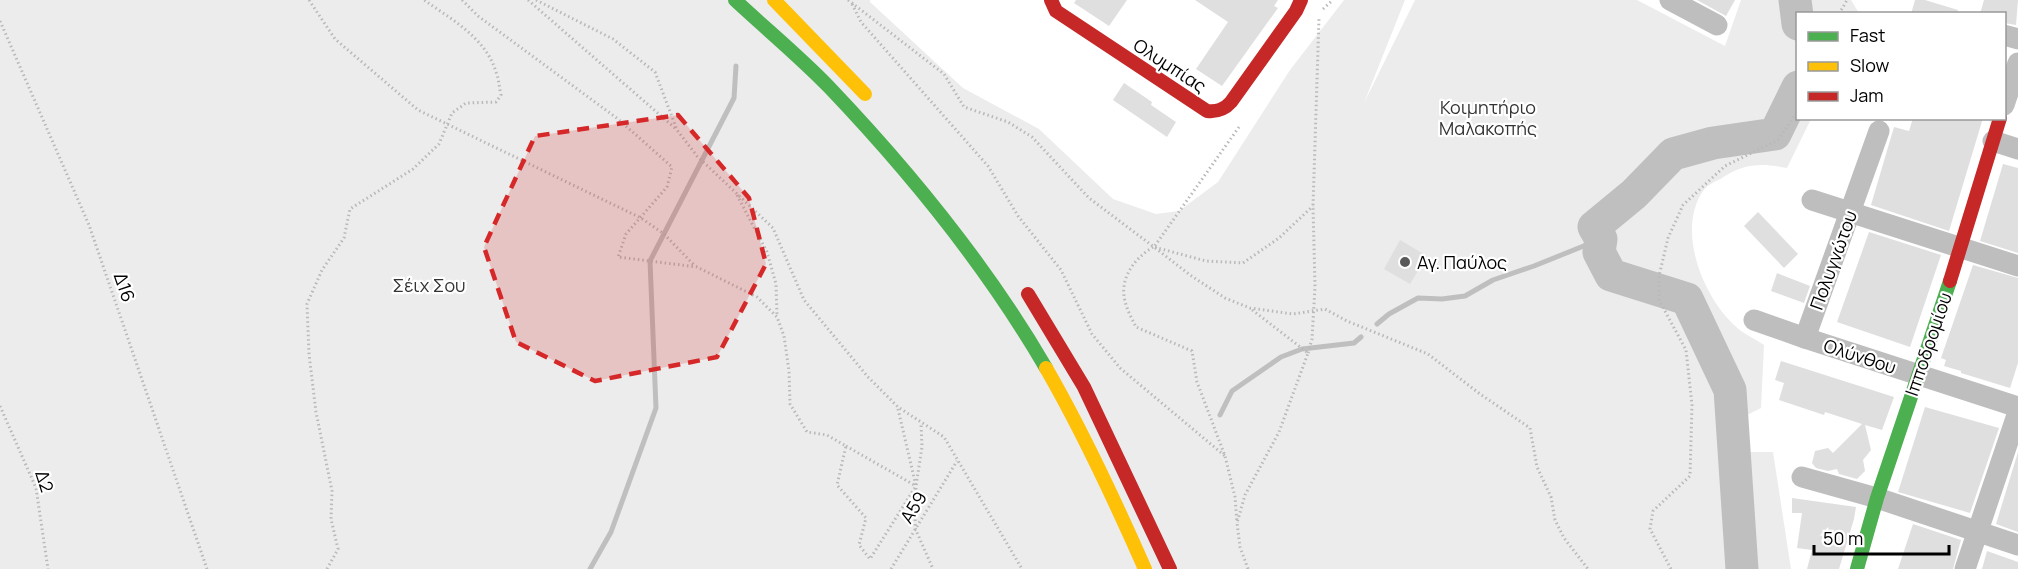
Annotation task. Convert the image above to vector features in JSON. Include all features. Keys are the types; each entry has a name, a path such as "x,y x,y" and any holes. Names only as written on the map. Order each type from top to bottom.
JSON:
{"main road":[{"path":"735,0 828,86 940,211 993,283 1065,401 1145,569"},
{"path":"774,0 873,103"},
{"name":"Ολυμπίας","path":"1051,0 1056,11 1208,111 1216,112 1222,111 1231,102 1296,11 1301,0"},
{"name":"Ιπποδρομίου","path":"1857,569 1877,498 1961,248 1999,120"},
{"path":"1017,279 1063,348 1084,387 1170,569"}],"street":[{"path":"1670,0 1717,25"},
{"path":"2006,99 2018,63"},
{"name":"Πολυγνώτου","path":"1805,338 1879,131"},
{"path":"1993,141 2018,149"},
{"path":"1812,200 2018,266"},
{"path":"1754,320 1805,338"},
{"name":"Ολύνθου","path":"1805,338 2018,407"},
{"path":"1965,569 2018,412"},
{"path":"1802,477 1877,498 2018,545"}],"path":[{"path":"309,0 335,39 418,110 640,218 664,234 697,267 757,297 777,317"},
{"path":"327,569 338,549 331,519 332,491 323,452 309,354 307,304 322,270 344,237 350,209 413,169 439,144 452,113 466,103 495,102 501,95 496,72 487,52 461,25 424,0"},
{"path":"462,0 478,16 618,119 672,167 668,188 626,234 618,257 697,267"},
{"path":"528,0 677,130 698,156 773,228 804,300 868,377 898,407 944,437 1022,569"},
{"path":"536,0 613,39 655,72 677,130"},
{"path":"848,0 944,75 964,107 1008,122 1032,137 1089,198 1190,275 1225,298 1250,308 1293,314 1325,309 1347,321 1428,354 1480,394 1530,428 1537,467 1551,497 1555,520 1564,538 1588,569"},
{"path":"1313,22 1333,0"},
{"path":"852,4 861,22 988,166 1018,216 1061,270 1092,334 1120,368 1225,456"},
{"path":"1238,523 1245,495 1279,432 1312,339 1313,206 1319,13"},
{"name":"Δ16","path":"0,21 89,225 207,569"},
{"path":"1671,569 1650,529 1653,511 1690,476 1692,405 1686,350 1659,300 1659,276 1668,238 1683,205 1725,166 1778,140 1796,113"},
{"path":"1242,123 1154,247 1144,253 1126,273 1124,299 1136,327 1192,351 1197,382 1225,456 1235,497 1240,547 1248,569"},
{"path":"735,192 767,252 776,284 777,317 784,336 789,371 790,404 807,432 827,435 916,486"},
{"path":"1154,247 1206,261 1243,263 1279,238 1313,206"},
{"path":"1250,308 1308,353"},
{"name":"Δ2","path":"0,406 36,488 48,569"},
{"path":"846,446 837,485 866,518 859,545 870,559 916,486 898,407"},
{"path":"921,424 922,447 916,486 915,528 933,569"},
{"name":"Α59","path":"891,569 958,460"}],"highlighted area":[{"path":"678,115 749,198 766,264 717,357 595,381 516,342 484,247 535,136"}],"green space":[{"name":"Σέιχ Σου","path":"0,0 870,0 963,88 1039,129 1113,199 1156,214 1179,211 1218,182 1290,70 1344,0 1405,0 1364,103 1415,0 1637,0 1725,46 1741,0 1851,0 1858,12 1796,12 1796,120 1811,120 1787,168 1769,165 1746,167 1712,183 1703,191 1695,208 1692,226 1693,246 1698,266 1716,303 1741,331 1764,345 1761,408 1743,417 1726,452 1773,452 1791,569 0,569"}],"building":[{"path":"1076,0 1127,0 1109,26 1074,3"},
{"path":"1195,0 1278,0 1274,6 1278,8 1222,86 1196,69 1228,22"},
{"path":"1697,0 1735,0 1726,16"},
{"path":"1915,0 1925,0 1958,10 1958,12 1912,12"},
{"path":"1984,0 2018,0 2016,25 2006,23 2006,12 1981,12"},
{"path":"1124,83 1176,122 1167,137 1113,100"},
{"path":"1912,120 1982,120 1949,231 1871,205 1894,127 1909,131"},
{"path":"2003,164 2018,168 2018,253 1980,241"},
{"path":"1758,212 1798,254 1784,268 1744,226"},
{"path":"1869,232 1941,255 1910,347 1837,322"},
{"name":"Αγ. Παύλος","path":"1400,240 1427,256 1410,284 1384,269"},
{"path":"1973,265 2018,278 2018,363 2010,388 1944,366 1946,360 1941,358"},
{"path":"1777,273 1810,286 1804,303 1771,291"},
{"path":"1781,361 1894,397 1882,430 1865,425 1871,450 1863,460 1865,471 1857,479 1839,474 1837,469 1828,471 1816,468 1812,463 1815,451 1828,448 1833,453 1862,424 1825,412 1824,415 1779,400 1784,383 1775,380"},
{"path":"1925,407 1999,428 1970,513 1898,492"},
{"path":"2018,452 2018,532 1996,524"},
{"path":"1792,498 1856,507 1839,569 1807,569 1812,550 1797,548 1802,513 1792,513"},
{"path":"1913,524 1961,540 1953,569 1898,569"},
{"path":"1987,551 2018,562 2018,569 1982,569"}],"waterway":[{"path":"1795,0 1796,12"},
{"path":"590,569 611,532 656,408 650,261 734,98 736,66"},
{"path":"1742,569 1730,390 1687,299 1611,275 1599,252 1601,239 1594,227 1634,194 1673,154 1713,143 1775,134 1796,91"},
{"path":"1377,324 1389,314 1418,298 1442,299 1465,296 1493,280 1601,239"},
{"path":"1220,415 1232,391 1281,357 1302,349 1354,343 1361,337"}],"traffic: fast":[{"path":"735,0 829,87 918,187 973,257 1046,368"},
{"path":"1857,569 1877,498 1950,281"}],"traffic: slow":[{"path":"774,0 865,94"},
{"path":"1046,368 1098,467 1145,569"}],"traffic: jam":[{"path":"1051,0 1056,11 1207,111 1223,109 1231,102 1296,11 1301,0"},
{"path":"1950,281 1999,120"},
{"path":"1028,294 1084,387 1170,569"}],"place":[{"name":"Αγ. Παύλος","path":"1405,262"}],"park label":[{"name":"Κοιμητήριο Μαλακοπής","path":"1488,117"}]}
